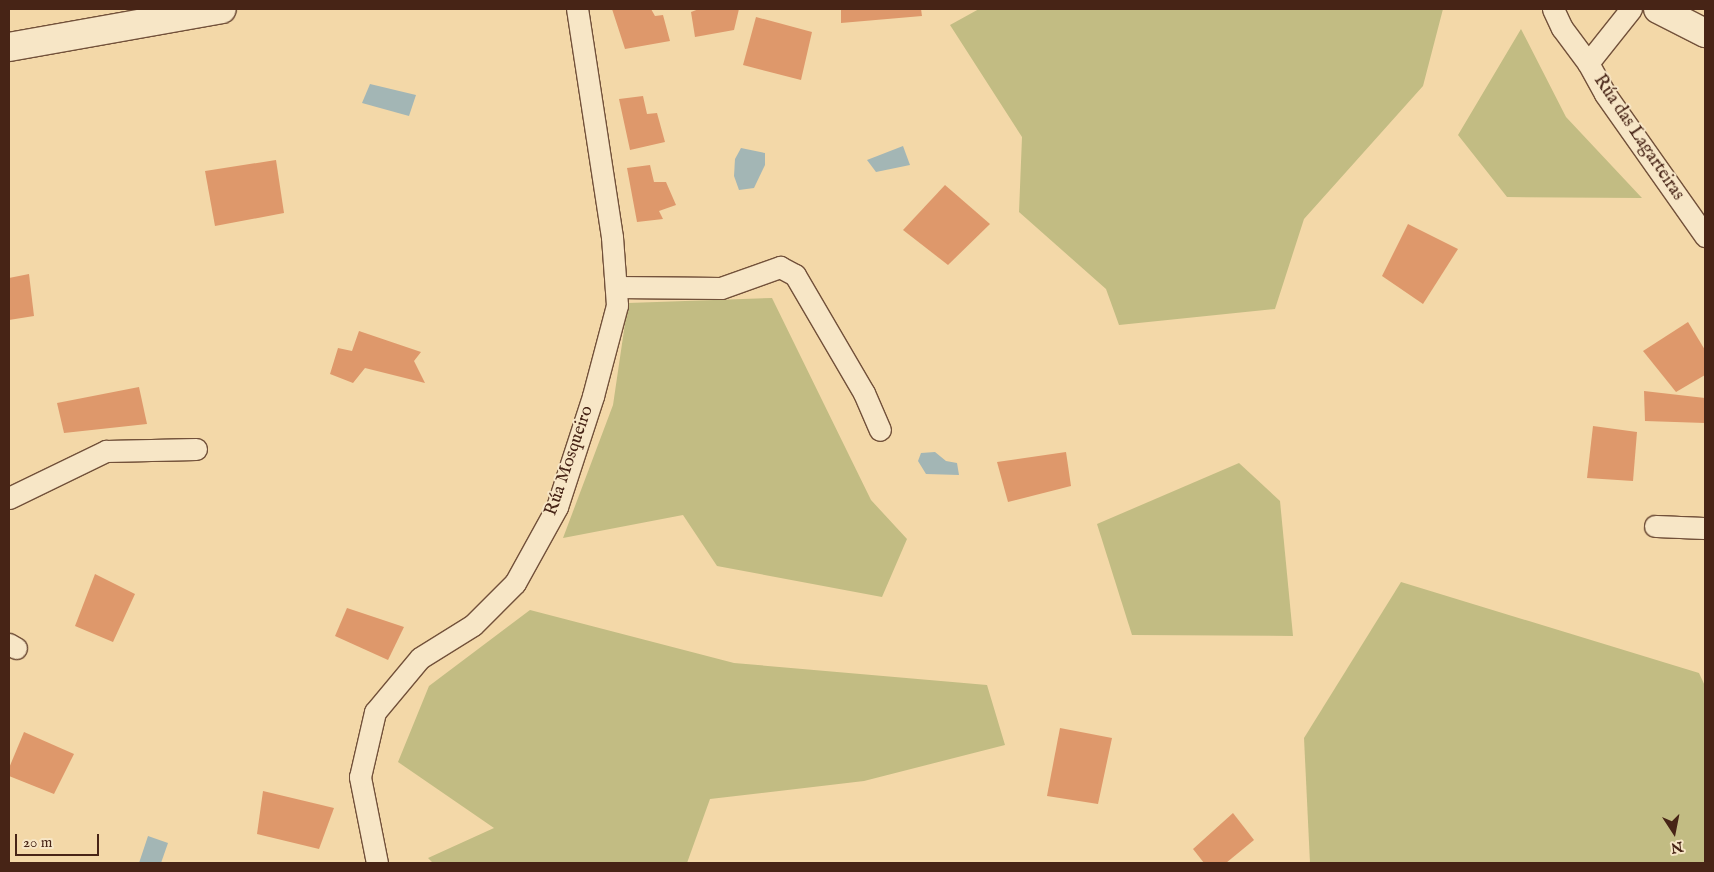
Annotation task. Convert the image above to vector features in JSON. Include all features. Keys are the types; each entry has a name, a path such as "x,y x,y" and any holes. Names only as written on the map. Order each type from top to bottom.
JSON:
{"street":[{"path":"9,47 222,9"},
{"name":"Rúa Mosqueiro","path":"377,863 360,777 375,712 420,658 473,625 515,583 557,507 596,387 617,305 612,237 577,9"},
{"name":"Rúa das Lagarteiras","path":"1553,9 1562,28 1588,63 1605,94 1705,236"},
{"name":"Rúa das Lagarteiras","path":"1588,63 1631,9"},
{"path":"1658,9 1705,32"},
{"path":"616,287 721,288 780,267 795,275 864,393 880,430"},
{"path":"9,498 106,452 196,449"},
{"path":"1654,526 1705,528"}],"shaded area":[{"path":"979,9 1443,9 1423,86 1304,219 1275,309 1119,325 1106,289 1019,212 1022,137 950,25"},
{"path":"1521,29 1566,117 1642,198 1507,197 1458,135"},
{"path":"370,84 416,95 409,116 362,103"},
{"path":"903,146 910,165 876,172 867,160"},
{"path":"741,148 765,153 765,165 754,188 739,190 734,176 735,159"},
{"path":"772,298 871,500 907,539 882,597 717,566 683,515 563,538 613,405 628,303"},
{"path":"935,452 946,461 957,463 959,475 926,474 918,461 921,453"},
{"path":"1239,463 1280,501 1293,636 1132,635 1097,524"},
{"path":"1401,582 1699,673 1705,686 1705,863 1310,863 1304,738"},
{"path":"530,610 734,663 987,685 1005,745 864,781 710,799 687,863 433,863 428,858 494,828 398,762 429,686"},
{"path":"148,836 168,843 161,863 139,863"}],"building":[{"path":"612,9 651,9 655,16 663,15 670,41 625,49"},
{"path":"699,9 739,9 734,30 695,37 691,12"},
{"path":"841,9 921,9 922,16 841,23"},
{"path":"756,17 812,32 801,80 743,65"},
{"path":"643,96 647,114 657,113 665,142 630,150 619,99"},
{"path":"276,160 284,213 215,226 205,171"},
{"path":"650,165 654,182 666,182 676,205 659,211 663,219 637,222 627,168"},
{"path":"945,185 990,224 948,265 903,230"},
{"path":"1408,224 1458,249 1423,304 1382,276"},
{"path":"29,274 34,316 9,320 9,278"},
{"path":"1688,322 1705,350 1705,375 1676,392 1643,351"},
{"path":"359,331 421,352 414,361 425,383 365,368 353,383 330,374 338,348 352,351"},
{"path":"139,387 147,424 64,433 57,403"},
{"path":"1644,391 1705,398 1705,423 1645,421"},
{"path":"1593,426 1637,432 1633,481 1587,478"},
{"path":"1066,452 1071,486 1008,502 997,462"},
{"path":"95,574 135,594 113,642 75,626"},
{"path":"347,608 404,627 388,660 335,636"},
{"path":"1060,728 1112,738 1098,804 1047,796"},
{"path":"24,732 74,754 54,794 9,776 9,768"},
{"path":"263,791 334,808 319,849 257,834"},
{"path":"1233,813 1254,840 1226,863 1204,863 1193,849"}]}
